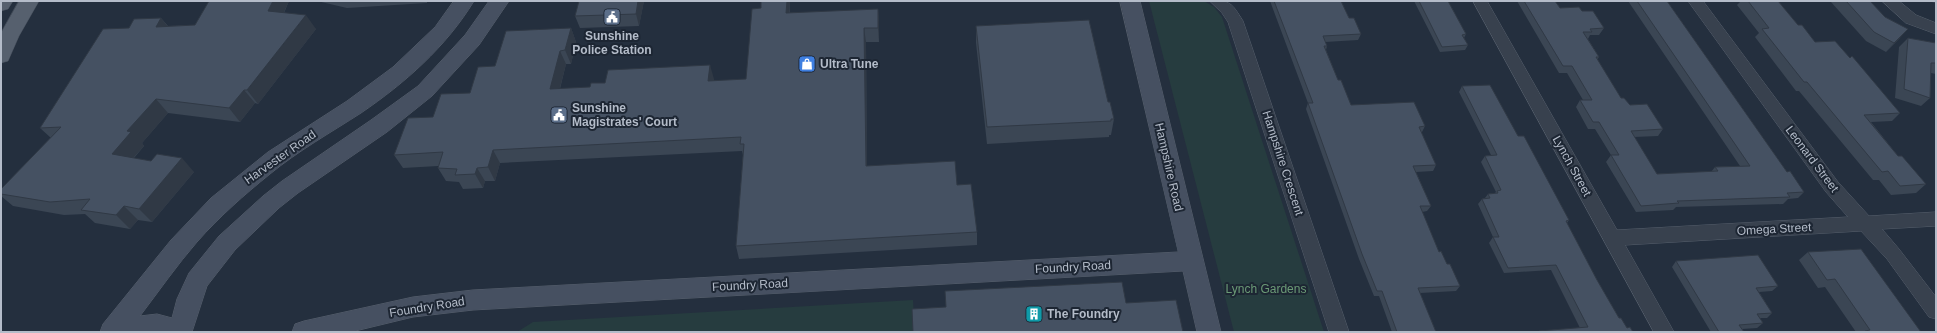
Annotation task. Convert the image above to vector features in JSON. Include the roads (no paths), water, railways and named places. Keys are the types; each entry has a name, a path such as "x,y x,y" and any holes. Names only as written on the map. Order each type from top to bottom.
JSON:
{"main road":[{"path":"1,56 28,1"}],"street":[{"name":"Harvester Road","path":"112,332 189,235 224,201 252,175 285,151 355,107 385,85 440,34 456,15 464,1"},
{"path":"180,332 189,299 198,280 227,244 266,206 290,187 379,126 425,91 472,40 499,1"},
{"name":"Hampshire Road","path":"1130,1 1209,332"},
{"name":"Hampshire Crescent","path":"1217,1 1227,9 1235,21 1339,332"},
{"name":"Lynch Street","path":"1480,1 1664,332"},
{"name":"Leonard Street","path":"1694,1 1832,187 1893,254 1936,312"},
{"path":"1889,1 1911,19 1936,29"},
{"name":"Omega Street","path":"1612,238 1936,219"},
{"name":"Foundry Road","path":"307,331 413,307 473,300 1192,261"},
{"path":"123,332 151,325 167,327 176,332"}],"place":[{"name":"Sunshine Police Station","path":"612,17"},
{"name":"Ultra Tune","path":"807,64"},
{"name":"Sunshine Magistrates' Court","path":"559,115"},
{"name":"The Foundry","path":"1034,314"}],"park label":[{"name":"Lynch Gardens","path":"1266,289"}]}
